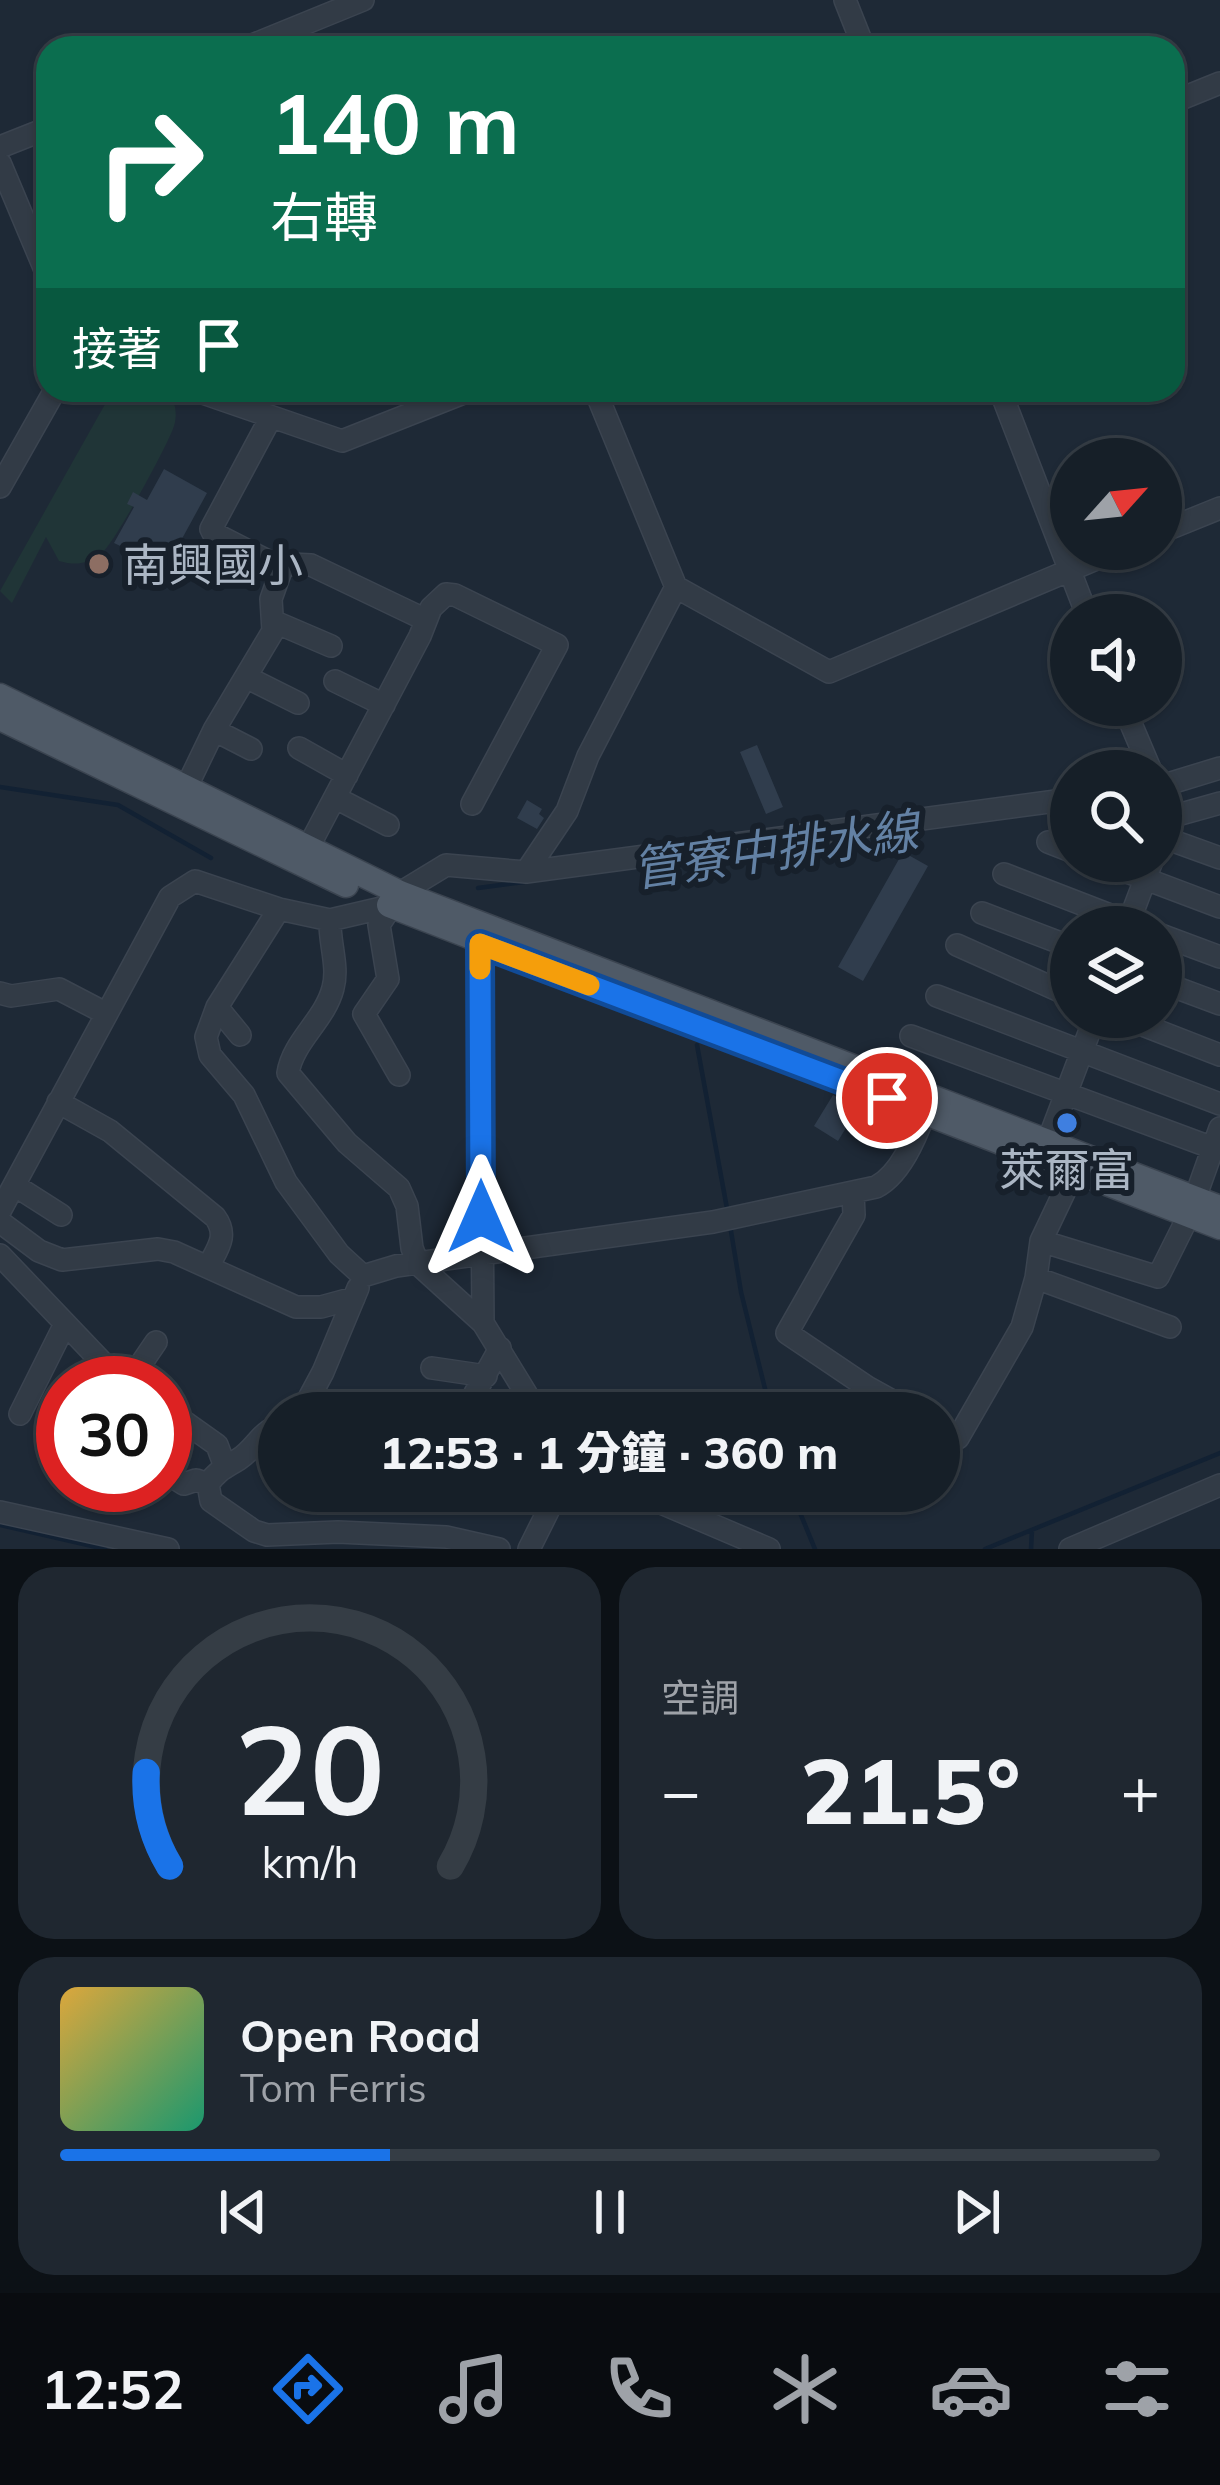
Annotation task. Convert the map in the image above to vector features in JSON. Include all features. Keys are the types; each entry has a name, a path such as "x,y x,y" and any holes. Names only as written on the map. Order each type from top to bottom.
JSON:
{"main road":[{"path":"0,696 308,848 395,900 1192,1207 1220,1227"},
{"path":"0,718 395,900 480,944 928,1104"},
{"path":"1192,1207 1220,1208"}],"street":[{"path":"274,36 363,0"},
{"path":"845,0 859,36"},
{"path":"1185,97 1220,83"},
{"path":"0,147 36,133"},
{"path":"0,164 36,249"},
{"path":"0,488 48,402"},
{"path":"229,402 342,441 441,402"},
{"path":"600,402 676,587 830,672 1069,570"},
{"path":"1005,402 1050,516"},
{"path":"272,417 211,529 283,565 311,566 426,620"},
{"path":"1182,523 1220,508"},
{"path":"186,788 275,622 271,599 283,565"},
{"path":"526,872 567,811 588,756 676,587"},
{"path":"308,848 426,620 439,598 455,595 557,645 472,804"},
{"path":"275,622 332,646"},
{"path":"245,677 298,703"},
{"path":"335,681 384,705"},
{"path":"214,730 251,749"},
{"path":"298,748 347,775"},
{"path":"1182,780 1220,768"},
{"path":"336,798 388,825"},
{"path":"0,1211 170,897 195,881 330,920 395,900 446,865 526,872 1050,802"},
{"path":"1182,819 1217,807"},
{"path":"1182,837 1220,858"},
{"path":"1004,874 1084,906"},
{"path":"1172,882 1220,907"},
{"path":"395,900 379,925 388,979 364,1014 399,1075"},
{"path":"279,909 217,1007 206,1037 210,1054 244,1095 286,1182 359,1287"},
{"path":"982,913 1050,939"},
{"path":"330,920 334,985 322,1014 293,1054 288,1073 347,1143 399,1188 418,1264 483,1323 526,1392"},
{"path":"1182,942 1220,957"},
{"path":"480,944 483,1323"},
{"path":"957,945 1050,987"},
{"path":"0,992 11,996 59,989 105,1013"},
{"path":"1182,990 1220,1004"},
{"path":"937,996 1220,1103"},
{"path":"217,1007 240,1035"},
{"path":"911,1036 1064,1092 1217,1138 1192,1207 1158,1277 1041,1241"},
{"path":"1044,1150 1087,1038"},
{"path":"1178,1038 1220,1054"},
{"path":"58,1102 110,1131 215,1217 223,1238 208,1267"},
{"path":"0,1222 62,1260 174,1252 296,1307 321,1306 396,1266 729,1218 853,1193 888,1181 928,1104"},
{"path":"960,1435 1022,1327 1041,1241 1078,1163"},
{"path":"14,1186 61,1215"},
{"path":"853,1193 854,1215 787,1333 875,1392"},
{"path":"0,1255 96,1356"},
{"path":"1036,1279 1170,1327"},
{"path":"312,1392 359,1287"},
{"path":"20,1414 64,1326"},
{"path":"145,1356 156,1342"},
{"path":"476,1392 500,1348"},
{"path":"432,1368 486,1376"},
{"path":"192,1427 217,1445 224,1464"},
{"path":"258,1440 241,1458 224,1464 208,1484 211,1501 254,1531 446,1537 499,1549"},
{"path":"192,1481 208,1484"},
{"path":"1070,1549 1220,1485"},
{"path":"0,1512 168,1549"},
{"path":"529,1549 548,1512"},
{"path":"682,1512 769,1549"}],"green space":[{"path":"106,402 174,402 170,436 103,552 82,563 59,561 46,537 12,603 0,591"}],"building":[{"path":"164,469 207,493 166,568 114,543 134,507 127,504 133,492 147,500"},
{"path":"757,745 783,807 766,814 740,752"},
{"path":"527,800 542,809 539,814 544,818 537,829 517,818"},
{"path":"903,852 928,866 863,981 838,967"},
{"path":"833,1095 858,1108 838,1141 814,1126"}],"waterway":[{"path":"0,787 118,805 211,858"},
{"name":"管寮中排水線","path":"478,888 524,882"},
{"path":"697,1045 728,1214"},
{"path":"730,1225 766,1392"},
{"path":"985,1549 1220,1453"},
{"path":"800,1512 815,1549"},
{"path":"0,1525 105,1549"},
{"path":"1031,1549 1032,1530"}],"slow traffic":[{"path":"480,969 480,944 589,985"}],"place":[{"name":"南興國小","path":"99,564"},
{"name":"萊爾富","path":"1067,1123"}],"route":[{"path":"481,1217 480,944 887,1098"}]}
